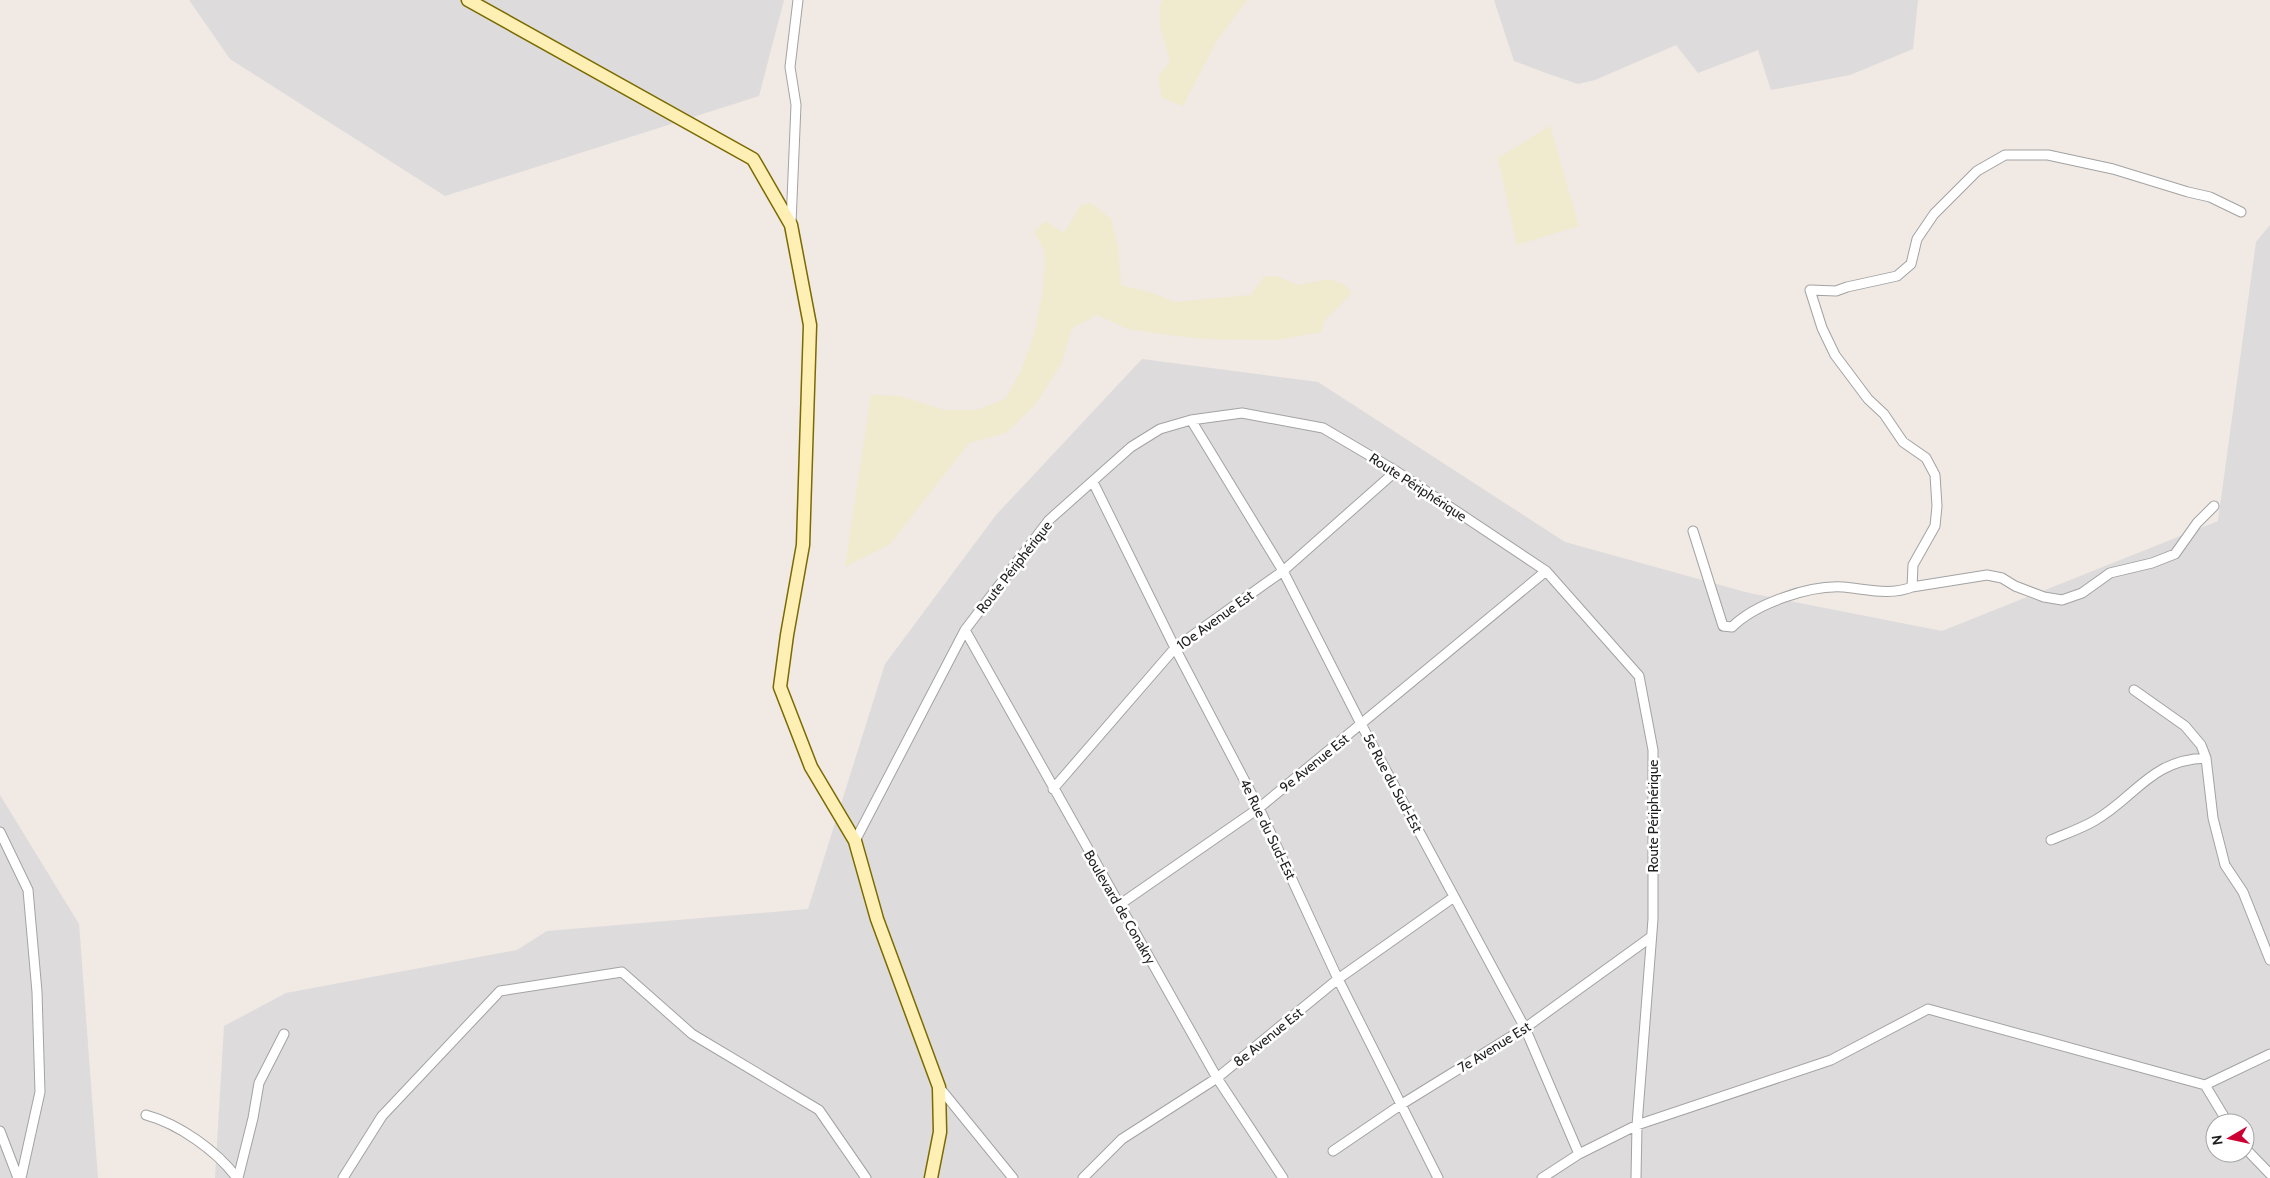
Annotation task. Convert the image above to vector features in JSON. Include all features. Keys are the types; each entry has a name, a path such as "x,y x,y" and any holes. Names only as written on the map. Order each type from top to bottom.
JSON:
{"street":[{"path":"468,0 753,159 791,225"},
{"path":"798,0 792,35 790,67 796,105 791,225 810,325 803,546 787,635 780,688 811,767 856,841 877,919 939,1087 1013,1178"},
{"path":"1912,587 1913,565 1935,526 1937,506 1935,475 1926,458 1903,442 1884,414 1868,399 1835,355 1822,328 1810,290 1836,291 1898,276 1911,264 1918,239 1934,214 1977,171 2005,155 2048,155 2113,169 2210,197 2241,212"},
{"name":"Route Périphérique","path":"856,841 965,630 1050,520 1092,482 1131,448 1160,429 1191,420 1242,413 1323,428 1396,471 1546,571 1639,676 1653,750 1651,938 1637,1125 1636,1178"},
{"name":"5e Rue du Sud-Est","path":"1191,420 1283,571 1361,724 1525,1028 1579,1154"},
{"name":"10e Avenue Est","path":"1053,789 1175,648 1283,571 1396,471"},
{"name":"4e Rue du Sud-Est","path":"1092,482 1175,648 1259,808 1338,979 1438,1178"},
{"path":"1693,532 1723,626 1732,627 1742,618 1769,604 1800,593 1841,587 1878,592 1904,590 1912,587 1987,575 2002,578 2015,586 2044,597 2062,600 2082,593 2110,573 2152,563 2175,554 2197,523 2214,506"},
{"name":"9e Avenue Est","path":"1120,905 1259,808 1546,571"},
{"name":"Boulevard de Conakry","path":"965,630 1217,1078 1283,1178"},
{"path":"2134,690 2185,726 2200,746 2206,758 2213,818 2225,865 2243,892 2270,960"},
{"path":"2051,840 2094,821 2171,763 2191,758 2206,758"},
{"path":"0,832 28,890 37,992 40,1092 19,1178"},
{"name":"8e Avenue Est","path":"1083,1178 1122,1139 1217,1078 1338,979 1454,897"},
{"name":"7e Avenue Est","path":"1333,1151 1402,1104 1525,1028 1651,938"},
{"path":"343,1178 382,1116 500,991 622,972 692,1034 819,1110 866,1178"},
{"path":"1542,1178 1579,1154 1637,1125 1831,1060 1928,1009 2205,1085 2270,1054"},
{"path":"237,1178 253,1118 259,1083 284,1034"},
{"path":"2205,1085 2222,1113"},
{"path":"931,1178 940,1132 939,1087"},
{"path":"146,1115 157,1118 210,1148 225,1162 237,1178"},
{"path":"0,1131 19,1178"},
{"path":"2255,1158 2270,1174"}],"shaded area":[{"path":"189,0 784,0 759,96 445,196 230,59"},
{"path":"1163,0 1247,0 1216,42 1183,106 1162,98 1158,77 1170,61 1160,26 1160,5"},
{"path":"1494,0 1918,0 1913,49 1850,75 1771,90 1758,50 1698,73 1676,45 1595,80 1578,84 1514,61"},
{"path":"1550,126 1579,226 1517,245 1498,158"},
{"path":"1091,203 1111,219 1118,246 1121,285 1156,294 1174,302 1251,295 1264,277 1276,276 1298,285 1329,279 1345,285 1352,293 1325,320 1321,332 1278,340 1204,339 1168,335 1128,329 1097,315 1072,328 1061,364 1035,405 1006,433 969,443 890,544 845,567 871,395 900,396 944,410 976,410 1005,399 1021,371 1034,334 1042,296 1045,263 1044,250 1034,232 1045,221 1064,233 1081,205"},
{"path":"2270,225 2270,1178 215,1178 224,1026 286,993 517,950 547,931 808,909 885,664 996,515 1142,359 1318,382 1565,542 1749,593 1942,631 2218,521 2256,242"},
{"path":"0,795 79,924 98,1178 0,1178"}]}
